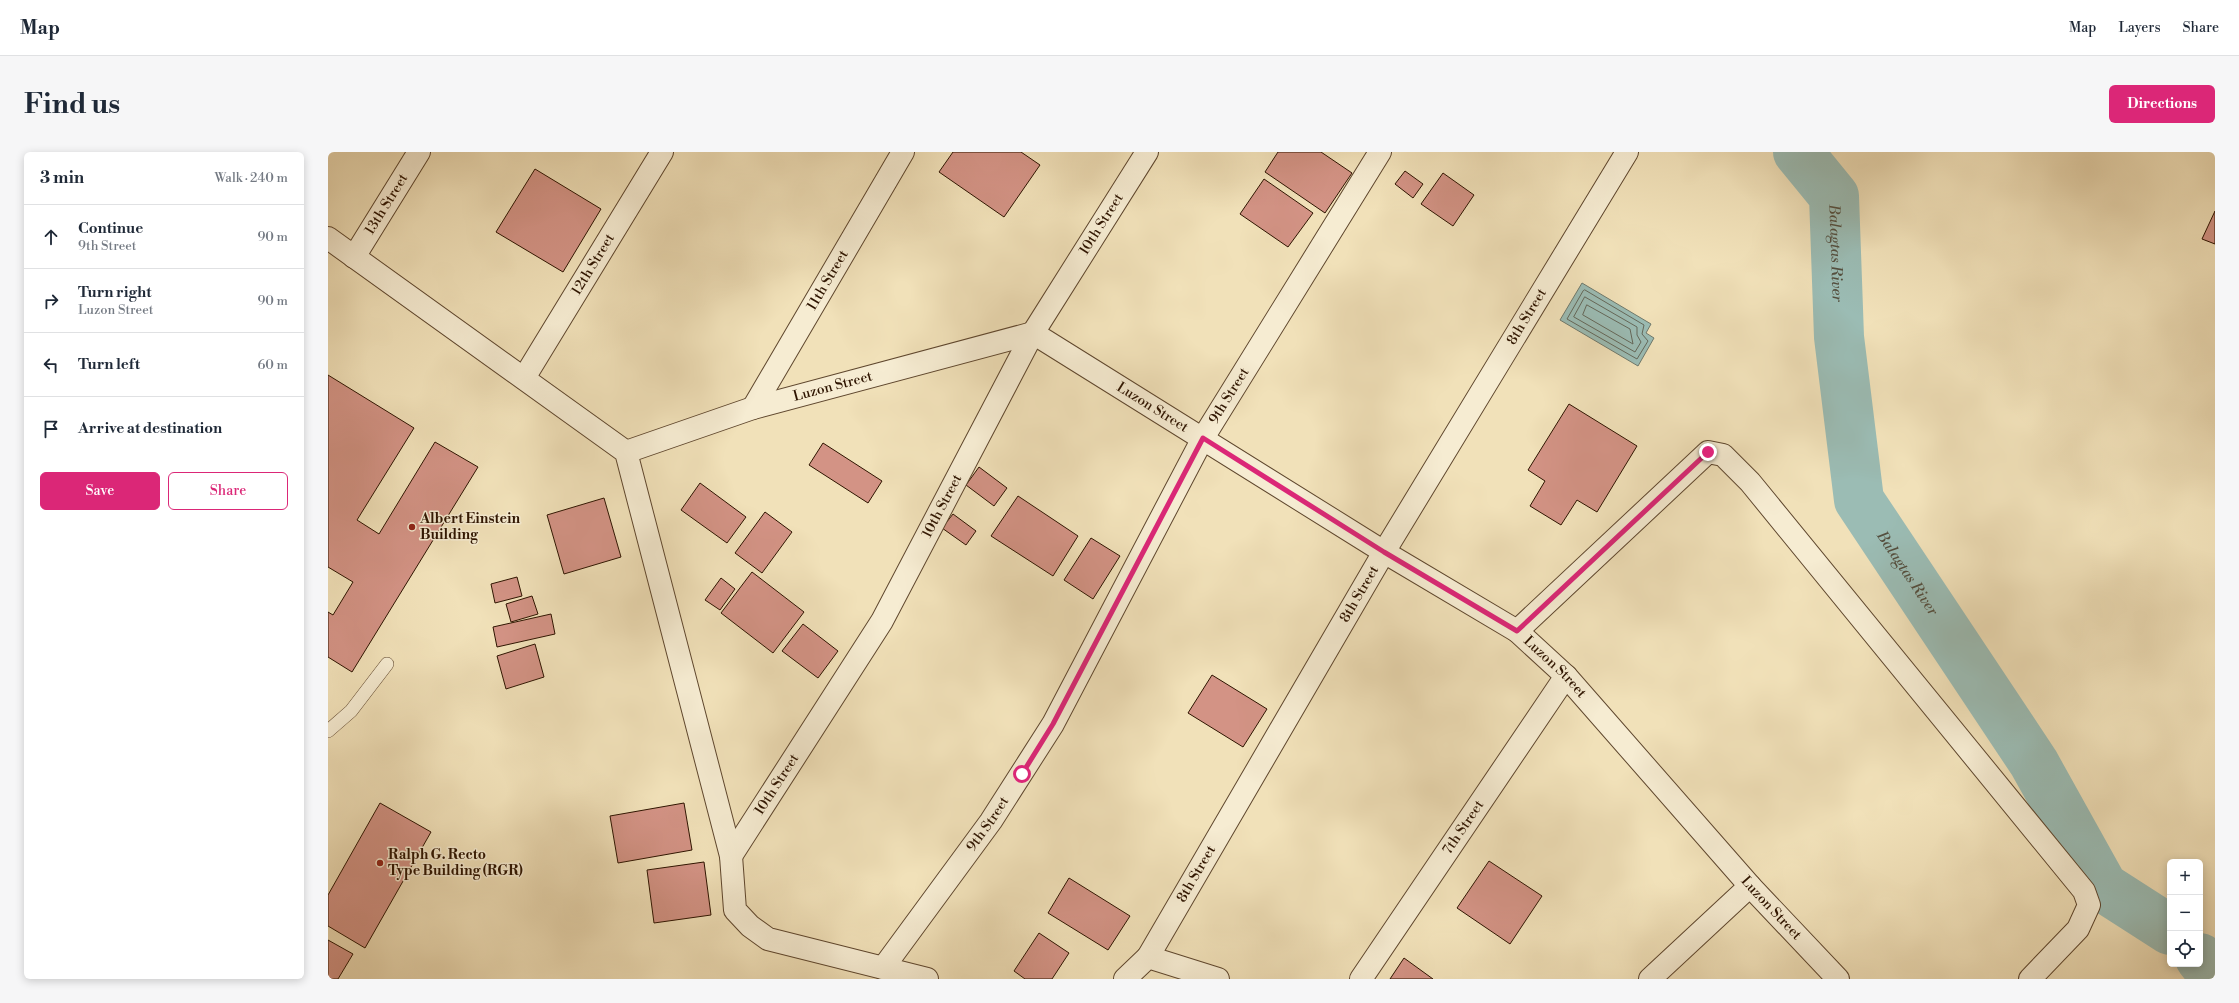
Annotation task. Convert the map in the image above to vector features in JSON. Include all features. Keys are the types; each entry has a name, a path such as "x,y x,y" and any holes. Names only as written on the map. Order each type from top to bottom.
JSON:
{"street":[{"name":"13th Street","path":"354,257 419,152"},
{"name":"12th Street","path":"524,378 662,152"},
{"name":"11th Street","path":"753,408 903,152"},
{"name":"10th Street","path":"731,856 882,621 1033,333 1147,152"},
{"name":"9th Street","path":"883,968 991,821 1053,724 1203,438 1380,152"},
{"name":"8th Street","path":"1125,979 1148,957 1384,552 1626,152"},
{"path":"328,238 626,452 731,856 735,910 750,926 768,938 927,979"},
{"name":"Luzon Street","path":"626,452 753,408 1033,333 1384,552 1517,631 1566,676 1750,886 1838,979"},
{"path":"1517,631 1708,452 1723,455 1755,488 2084,890 2089,905 2078,929 2030,979"},
{"name":"7th Street","path":"1361,979 1566,676"},
{"path":"1650,979 1750,886"},
{"path":"1148,957 1218,979"}],"lane":[{"path":"328,731 351,711 388,664"}],"water":[{"path":"1582,283 1651,324 1646,333 1654,338 1638,366 1560,320"}],"building":[{"path":"953,152 1021,152 1040,165 1004,217 939,172"},
{"path":"1278,152 1321,152 1352,173 1325,213 1265,172"},
{"path":"535,169 601,209 563,272 496,232"},
{"path":"1405,171 1423,184 1413,198 1395,184"},
{"path":"1443,173 1474,195 1453,226 1421,204"},
{"path":"1264,179 1313,213 1288,247 1240,214"},
{"path":"2215,211 2215,244 2202,239"},
{"name":"Albert Einstein Building","path":"328,375 414,428 357,520 379,534 435,442 478,467 352,672 328,657 328,612 333,615 353,582 328,567"},
{"path":"1569,404 1637,446 1597,512 1577,500 1561,525 1530,506 1545,481 1528,470"},
{"path":"823,443 882,481 868,503 809,465"},
{"path":"979,467 1007,488 994,506 966,485"},
{"path":"700,483 746,517 727,543 681,510"},
{"path":"1018,496 1078,536 1053,576 991,536"},
{"path":"604,498 621,557 564,574 547,515"},
{"path":"765,512 792,532 762,573 735,553"},
{"path":"953,514 976,531 966,545 942,528"},
{"path":"1091,538 1120,556 1093,599 1064,580"},
{"path":"752,572 804,612 773,653 721,613"},
{"path":"517,577 522,596 495,603 491,584"},
{"path":"721,578 735,589 720,610 705,600"},
{"path":"532,596 538,614 511,622 506,604"},
{"path":"551,614 555,634 497,647 493,627"},
{"path":"803,624 838,651 818,678 782,651"},
{"path":"535,644 544,677 506,689 497,656"},
{"path":"1212,675 1267,709 1243,747 1188,713"},
{"name":"Ralph G. Recto Type Building (RGR)","path":"380,803 431,832 365,948 328,926 328,895"},
{"path":"684,803 692,850 618,863 610,816"},
{"path":"1489,861 1542,896 1510,944 1457,908"},
{"path":"704,862 711,915 654,923 647,870"},
{"path":"1069,878 1130,916 1108,950 1048,913"},
{"path":"1039,933 1069,953 1052,979 1025,979 1014,971"},
{"path":"328,940 353,954 338,979 328,979"},
{"path":"1404,958 1433,979 1390,979"}],"waterway":[{"name":"Balagtas River","path":"1798,152 1834,196 1839,337 1859,500 2034,763 2103,887 2167,928"},
{"name":"Balagtas River","path":"2203,962 2215,977"}],"place":[{"name":"Albert Einstein Building","path":"412,527"},
{"name":"Ralph G. Recto Type Building (RGR)","path":"380,863"}],"route":[{"path":"1022,774 1053,724 1203,438 1384,552 1517,631 1708,452"}]}
